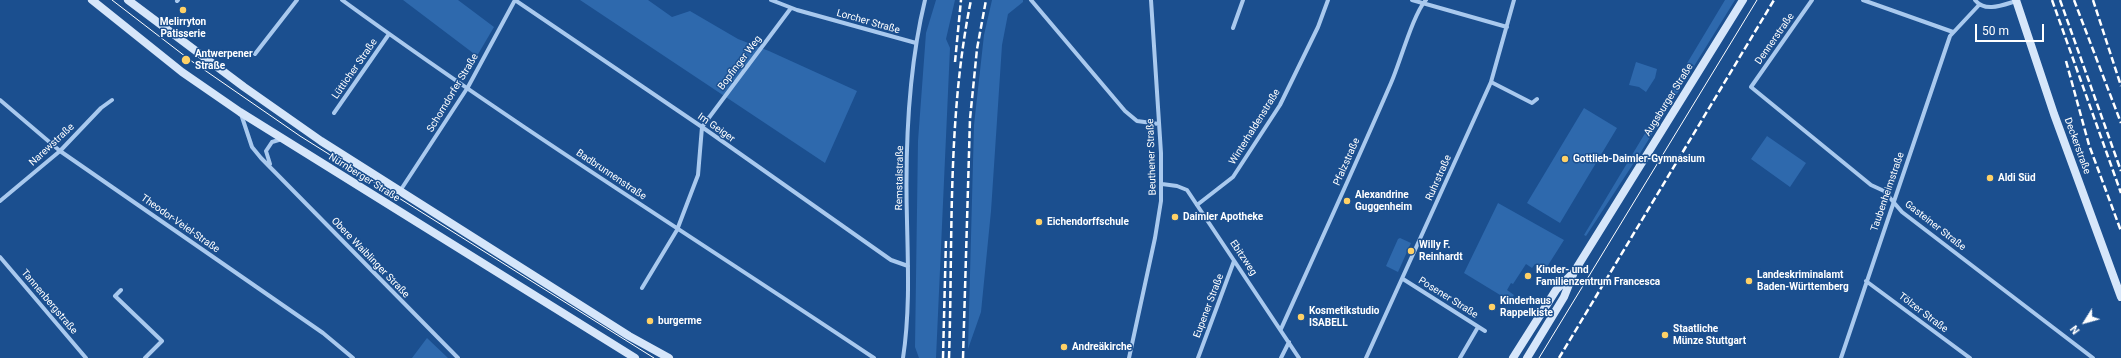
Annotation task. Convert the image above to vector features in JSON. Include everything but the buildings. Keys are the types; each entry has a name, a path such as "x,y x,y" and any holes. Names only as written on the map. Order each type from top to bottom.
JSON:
{"main road":[{"name":"Nürnberger Straße","path":"92,0 182,72 240,112 634,358"},
{"name":"Nürnberger Straße","path":"128,0 308,133 629,336 669,358"},
{"name":"Augsburger Straße","path":"1527,358 1564,297 1574,272 1743,0"},
{"name":"Deckerstraße","path":"2016,0 2054,114 2121,297"},
{"name":"Augsburger Straße","path":"1513,358 1556,290 1574,272"}],"street":[{"path":"255,54 297,0"},
{"name":"Badbrunnenstraße","path":"342,0 389,34 677,230 874,358"},
{"name":"Schorndorfer Straße","path":"400,191 468,87 515,0"},
{"name":"Im Geiger","path":"515,0 702,127 890,260 908,266"},
{"name":"Lorcher Straße","path":"771,0 791,8 916,43"},
{"name":"Remstalstraße","path":"903,358 908,294 907,220 909,130 916,43 926,0"},
{"path":"1031,0 1125,110 1137,121 1159,124"},
{"name":"Beuthener Straße","path":"1129,358 1155,238 1162,184 1151,0"},
{"path":"1233,28 1243,0"},
{"name":"Winterhaldenstraße","path":"1197,205 1233,177 1280,105 1318,27 1328,0"},
{"path":"1412,0 1424,2 1507,27"},
{"name":"Ruhrstraße","path":"1366,358 1403,279 1490,82 1514,0"},
{"name":"Dennerstraße","path":"1751,87 1812,0"},
{"path":"1863,0 1953,32 1979,5"},
{"path":"1975,0 1979,5 1989,7 2016,0"},
{"name":"Pfalzstraße","path":"1281,329 1377,115 1424,2"},
{"name":"Bopfinger Weg","path":"702,127 791,8"},
{"name":"Taubenheimstraße","path":"1841,358 1950,36 1953,32"},
{"name":"Lütticher Straße","path":"334,113 389,34"},
{"path":"1490,82 1532,103 1537,99"},
{"name":"Gasteiner Straße","path":"1751,87 1872,185 1884,191 1902,212 2093,358"},
{"name":"Theodor-Veiel-Straße","path":"0,100 60,151 323,333 353,358"},
{"name":"Narewstraße","path":"0,201 60,151 101,108 112,100"},
{"name":"Obere Waiblinger Straße","path":"240,112 252,147 458,358"},
{"path":"642,288 677,230 698,175 702,127"},
{"name":"Obere Waiblinger Straße","path":"272,168 267,158 266,151 272,142 283,139"},
{"name":"Ebitzweg","path":"1162,184 1177,186 1187,190 1299,358"},
{"name":"Tannenbergstraße","path":"0,257 86,358"},
{"name":"Eupener Straße","path":"1198,358 1234,261"},
{"name":"Posener Straße","path":"1403,279 1485,332"},
{"name":"Tölzer Straße","path":"1866,281 1886,294 1970,358"},
{"path":"121,290 115,296 162,341 145,358"},
{"path":"1460,358 1478,327"},
{"path":"1281,358 1289,342"}],"shaded area":[{"path":"403,0 458,0 494,27 477,56"},
{"path":"580,0 648,0 672,17 690,11 738,39 769,51 857,91 825,163"},
{"path":"936,0 955,0 946,39 950,48 936,358 919,358 915,347 918,141 926,33"},
{"path":"992,0 1023,0 1023,2 1008,14 1002,45 991,211 981,312 968,349 974,125 984,35"},
{"path":"1725,0 1735,0 1639,155 1586,236 1584,235"},
{"path":"1636,62 1657,69 1655,78 1646,92 1639,87 1629,85"},
{"path":"1584,108 1617,128 1560,223 1527,203"},
{"path":"1767,136 1806,163 1790,187 1751,159"},
{"path":"1498,203 1564,240 1545,270 1535,264 1532,268 1526,264 1513,284 1511,283 1507,290 1514,295 1510,301 1464,273"},
{"path":"1400,238 1411,243 1398,272 1386,266 1398,239"},
{"path":"427,338 448,358 412,358"}],"tram line":[{"path":"112,0 190,60 300,136 654,358"},
{"path":"1539,358 1757,0"}],"railway":[{"path":"955,62 961,0"},
{"path":"949,358 952,178 958,89 963,44 971,0"},
{"path":"963,358 970,119 977,49 986,0"},
{"path":"1559,358 1774,0"},
{"path":"2052,0 2121,193"},
{"path":"2060,0 2121,171"},
{"path":"2074,0 2121,123"},
{"path":"2093,0 2121,86"},
{"path":"2066,61 2089,145 2121,231"},
{"path":"943,358 946,239"}],"place":[{"name":"Melirryton Patisserie","path":"183,10"},
{"name":"Antwerpener Straße","path":"186,60"},
{"name":"Gottlieb-Daimler-Gymnasium","path":"1565,159"},
{"name":"Aldi Süd","path":"1990,178"},
{"name":"Alexandrine Guggenheim","path":"1347,201"},
{"name":"Daimler Apotheke","path":"1175,217"},
{"name":"Eichendorffschule","path":"1039,222"},
{"name":"Willy F. Reinhardt","path":"1411,251"},
{"name":"Kinder- und Familienzentrum Francesca","path":"1528,276"},
{"name":"Landeskriminalamt Baden-Württemberg","path":"1749,281"},
{"name":"Kinderhaus Rappelkiste","path":"1492,307"},
{"name":"Kosmetikstudio ISABELL","path":"1301,317"},
{"name":"burgerme","path":"650,321"},
{"name":"Staatliche Münze Stuttgart","path":"1665,335"},
{"name":"Andreäkirche","path":"1064,347"}]}
